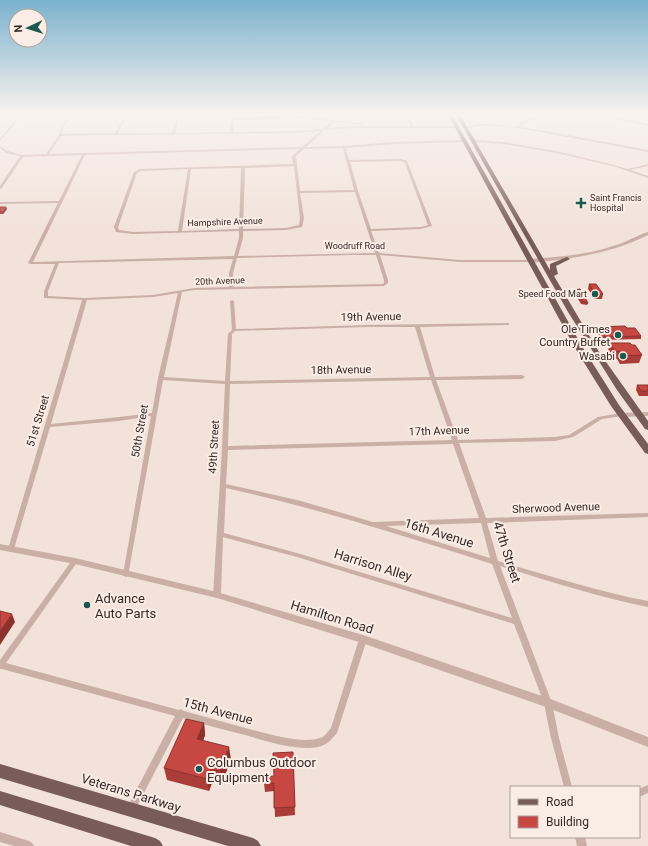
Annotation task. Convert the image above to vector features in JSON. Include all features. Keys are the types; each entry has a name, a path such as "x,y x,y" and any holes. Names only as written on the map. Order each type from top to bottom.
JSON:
{"main road":[{"path":"470,152 568,331 621,415 648,450"},
{"path":"480,152 605,367 648,427"},
{"path":"492,191 496,194 503,205 511,206"},
{"path":"554,281 556,277 552,265 567,259"},
{"name":"Veterans Parkway","path":"0,771 253,846"},
{"path":"0,798 155,846"}],"street":[{"path":"10,152 22,156 46,156 162,152"},
{"path":"46,156 48,152"},
{"path":"298,152 294,156 300,192 356,191"},
{"path":"346,152 356,191 378,254"},
{"path":"553,152 629,169 648,177"},
{"path":"57,263 30,263 84,155"},
{"path":"0,188 22,156"},
{"path":"348,161 404,160 407,164 430,226 421,228 370,230"},
{"path":"180,232 190,168 295,165"},
{"path":"629,169 648,165"},
{"path":"231,288 231,273 236,257 241,230 243,167"},
{"name":"Hampshire Avenue","path":"190,168 159,168 140,170 136,172 117,222 117,230 140,233 295,228 301,226 302,218 300,192"},
{"path":"0,203 61,202"},
{"name":"Woodruff Road","path":"57,263 378,254 460,261 530,261 567,259 606,252 624,246 648,233"},
{"name":"20th Avenue","path":"57,263 45,294 46,297 85,299 164,295 194,289 384,284 386,283 386,280 378,254"},
{"name":"50th Street","path":"126,574 161,378 180,292"},
{"name":"51st Street","path":"11,549 85,299"},
{"name":"49th Street","path":"217,595 230,334 234,330 232,301"},
{"name":"19th Avenue","path":"234,330 507,324"},
{"name":"47th Street","path":"417,325 433,378 483,520 495,563 548,703 555,738 568,786"},
{"name":"18th Avenue","path":"161,378 228,383 522,376"},
{"path":"47,426 155,414"},
{"name":"17th Avenue","path":"225,448 563,438 578,433 600,418 621,415 648,414"},
{"name":"16th Avenue","path":"223,485 266,495 369,524 565,584 648,604"},
{"name":"Sherwood Avenue","path":"369,524 648,515"},
{"name":"Harrison Alley","path":"220,534 297,555 517,622"},
{"name":"Hamilton Road","path":"0,547 75,561 217,595 363,639 548,703 648,742"},
{"path":"0,666 75,561"},
{"name":"15th Avenue","path":"0,666 283,741 302,744 326,740 334,730 363,639"},
{"path":"131,809 181,713"},
{"path":"0,837 30,846"}],"building":[{"path":"0,207 6,207 3,212 0,212"},
{"path":"589,284 596,284 603,294 596,295"},
{"path":"580,289 588,303 582,301 574,290"},
{"name":"Ole Times Country Buffet","path":"625,326 627,328 635,328 641,336 602,337 595,327"},
{"path":"610,343 630,343 635,345 642,355 622,356 619,351 615,352"},
{"path":"637,385 648,385 648,391 641,391"},
{"path":"0,611 12,614 0,631"},
{"name":"Columbus Outdoor Equipment","path":"186,719 204,723 197,739 229,747 220,771 211,769 207,779 164,768"},
{"path":"293,752 295,807 274,808 274,783 264,783 264,777 274,776 273,753"}],"place":[{"name":"Saint Francis Hospital","path":"581,203"},
{"name":"Speed Food Mart","path":"595,294"},
{"name":"Ole Times Country Buffet","path":"618,335"},
{"name":"Wasabi","path":"623,356"},
{"name":"Advance Auto Parts","path":"87,605"},
{"name":"Columbus Outdoor Equipment","path":"199,769"}]}
